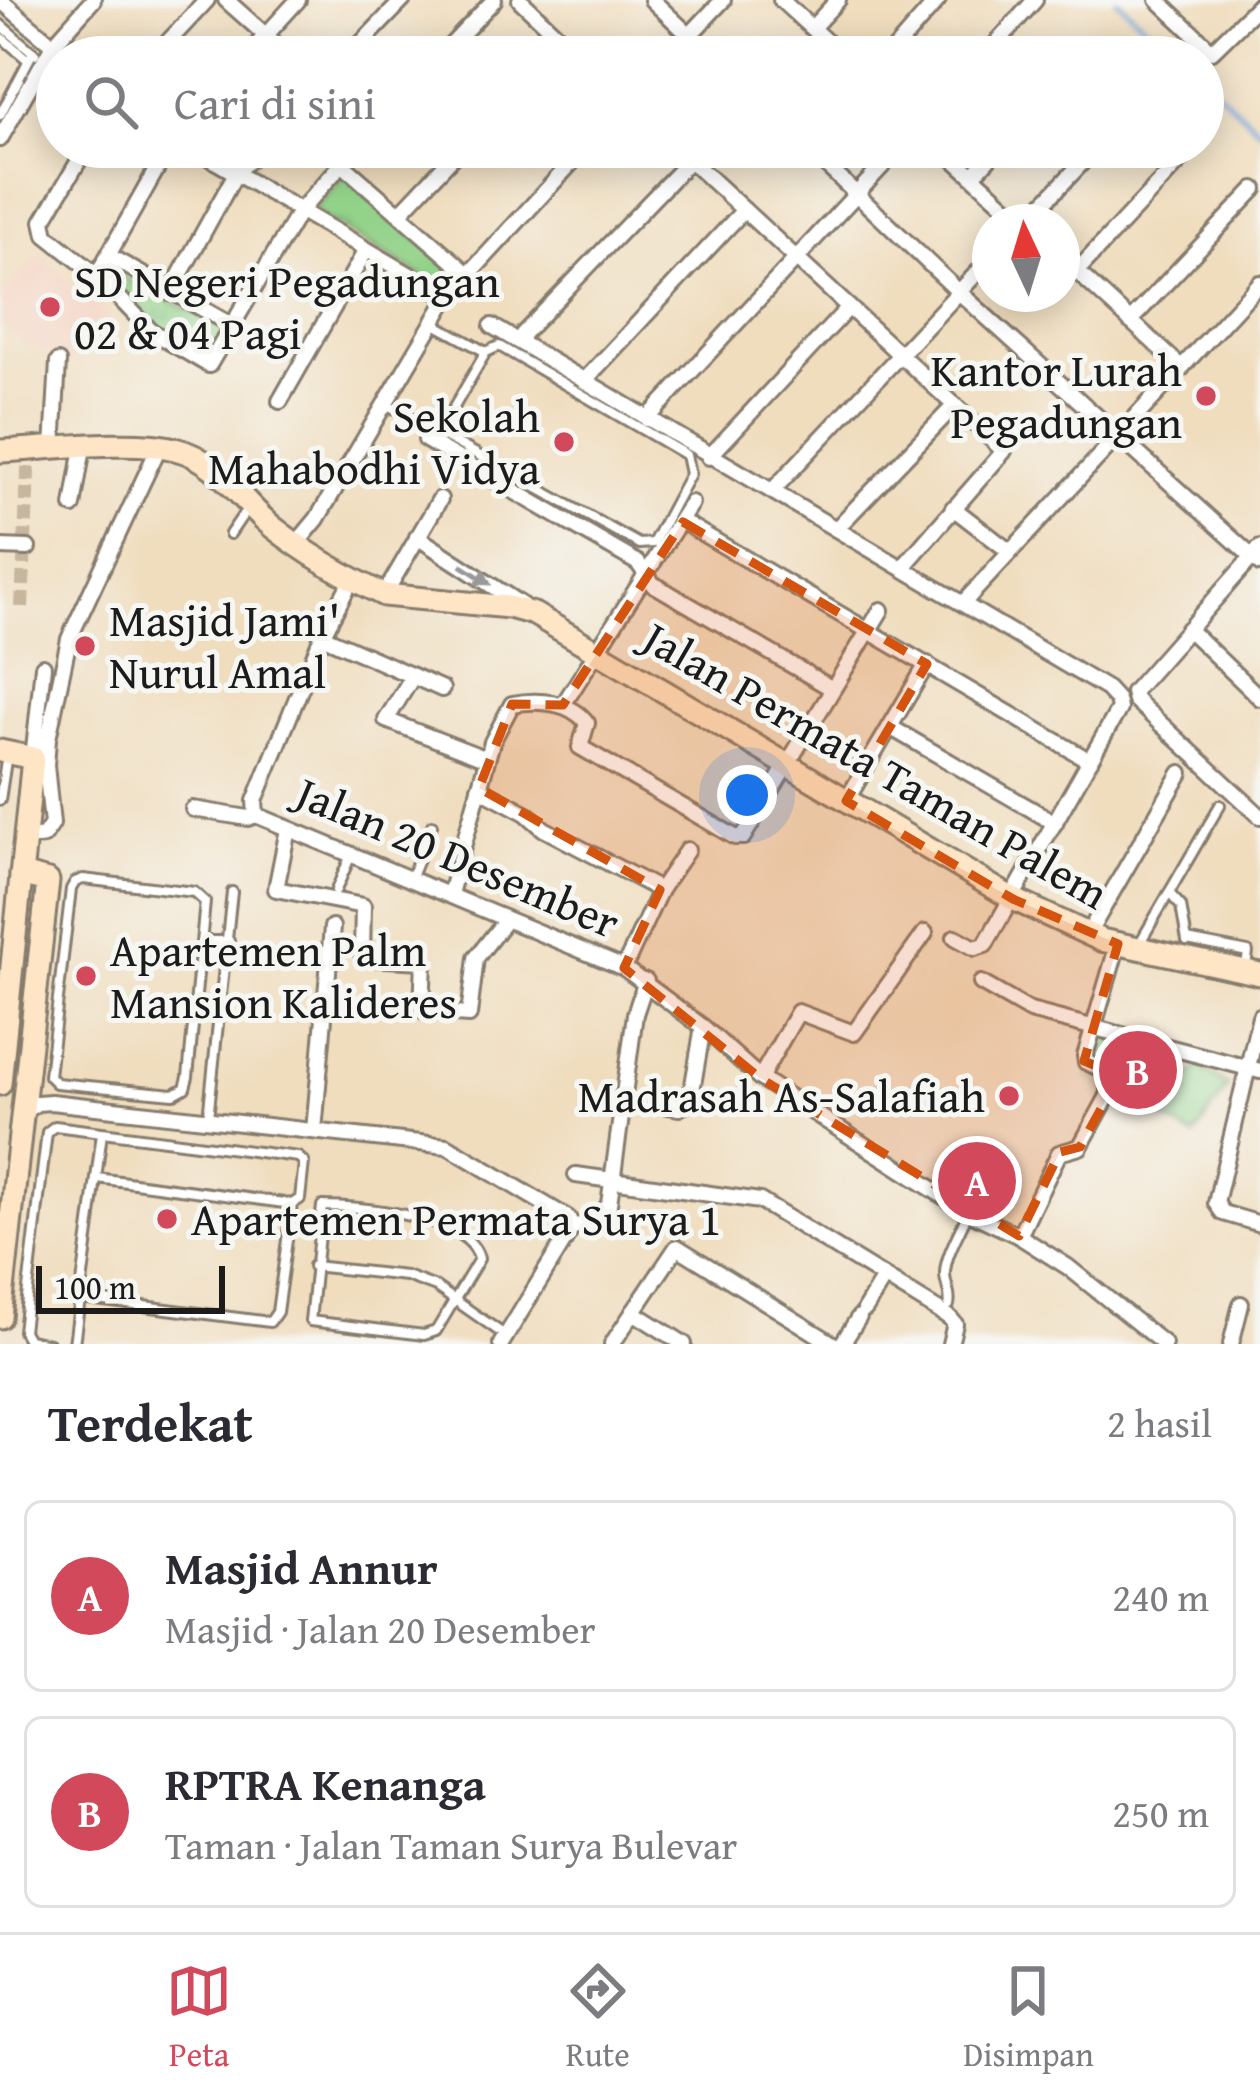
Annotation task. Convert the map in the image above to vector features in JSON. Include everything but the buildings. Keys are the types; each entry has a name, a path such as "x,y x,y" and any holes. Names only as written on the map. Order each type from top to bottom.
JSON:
{"street":[{"path":"0,0 42,36"},
{"path":"61,36 93,0"},
{"path":"174,36 207,0"},
{"path":"226,0 266,34 298,0"},
{"path":"368,36 403,0"},
{"path":"460,36 494,0"},
{"path":"520,0 558,36"},
{"path":"652,0 689,35 723,0"},
{"path":"781,0 821,36"},
{"path":"812,28 838,0"},
{"path":"906,36 938,0"},
{"path":"1003,36 1035,0"},
{"path":"1158,0 1196,36"},
{"path":"1224,39 1260,4"},
{"path":"0,139 36,69"},
{"path":"76,168 43,228 46,235 97,274 146,326 205,363 212,362 299,212 338,168"},
{"path":"97,274 158,168"},
{"path":"227,168 448,297"},
{"path":"170,293 241,168"},
{"path":"347,168 468,274"},
{"path":"400,213 442,168"},
{"path":"302,547 316,536 317,519 448,297 566,168"},
{"path":"521,341 682,168"},
{"path":"699,168 1004,451 906,568"},
{"path":"830,168 958,292 1251,556 1137,686 1135,700 1260,816"},
{"path":"646,419 880,168"},
{"path":"964,168 1004,204"},
{"path":"973,176 980,168"},
{"path":"1042,204 1077,168"},
{"path":"1080,269 1174,168"},
{"path":"1130,321 1256,189"},
{"path":"584,381 744,210"},
{"path":"280,401 365,252"},
{"path":"109,256 233,326"},
{"path":"1080,275 1182,368"},
{"path":"772,491 972,278"},
{"path":"964,602 1260,284"},
{"path":"709,457 849,307"},
{"path":"492,326 964,602 1118,700 1119,710 982,948 955,937"},
{"path":"53,448 58,362"},
{"path":"836,529 955,405"},
{"path":"433,436 638,563 653,584 831,688"},
{"path":"73,506 82,447"},
{"path":"26,839 44,836 52,824 46,765 64,656 159,447"},
{"path":"0,451 175,448 217,469 250,505 302,547 384,595 509,607 534,614"},
{"path":"384,595 440,499"},
{"path":"563,705 692,503"},
{"path":"953,508 1009,551"},
{"path":"683,522 1090,761"},
{"path":"417,537 534,614"},
{"path":"0,547 28,548"},
{"name":"Jalan 20 Desember","path":"352,579 322,636 255,801 256,815 624,968 703,1027 760,1078 968,1212 1068,1267 1164,1344"},
{"path":"450,894 487,759 512,704 529,700 563,705 584,716 587,723 580,747 734,837 749,832 880,610"},
{"name":"Jalan Permata Taman Palem","path":"534,614 1013,898 1088,934 1128,946 1186,949 1253,972"},
{"path":"1188,628 1260,698"},
{"path":"322,636 442,689"},
{"path":"846,801 926,664"},
{"path":"0,1084 43,666"},
{"path":"413,676 386,720 487,759"},
{"path":"890,727 1055,823"},
{"path":"3,760 33,758"},
{"path":"1088,934 1181,773"},
{"path":"479,788 526,813 544,829 660,890"},
{"path":"193,809 248,818 256,815"},
{"path":"288,829 276,889 363,906 362,953 368,958 424,961 422,1009 469,1015 476,958 505,921"},
{"path":"624,968 660,890 686,850"},
{"path":"0,1317 25,1111 40,1053 54,934 47,878 21,874"},
{"path":"314,1131 332,927"},
{"path":"760,1078 798,1012 854,1033 925,933"},
{"path":"1018,1236 1059,1153 1080,1147 1108,1096 1108,1072 1086,1062 1085,1056 1128,946"},
{"path":"508,1341 572,1228 605,1214 614,1183 634,1014 646,982"},
{"path":"981,983 1030,1012 1254,1070"},
{"path":"1260,1016 1254,1070 1216,1203 1222,1213 1260,1224"},
{"path":"657,1104 679,1108 690,1102 703,1027"},
{"path":"25,1111 37,1103 51,1102 447,1146 568,1218 572,1228"},
{"path":"576,1175 760,1201 949,1317 955,1324 952,1341"},
{"path":"612,1344 677,1247 832,1344"},
{"path":"842,1344 884,1278"},
{"path":"1231,1344 1241,1304"},
{"path":"633,1312 684,1344"}],"lane":[{"path":"0,23 36,57"},
{"path":"0,36 36,58"},
{"path":"0,115 36,66"},
{"path":"433,322 486,352"},
{"path":"386,404 433,436 639,544 653,543 689,475 686,455 511,351 493,346 433,436"},
{"path":"230,534 250,505"},
{"path":"0,800 3,760"},
{"path":"1128,946 1169,893 1220,805"},
{"path":"411,877 432,825"},
{"path":"336,890 352,853"},
{"path":"40,1053 56,1083 174,1094 185,1088 205,902 194,892 83,879 74,882 54,934"},
{"path":"208,1118 232,892"},
{"path":"1169,893 1181,906 1186,949"},
{"path":"202,941 229,941"},
{"path":"49,1344 28,1340 23,1331 47,1132 55,1126 298,1157 304,1162 304,1187 300,1199 292,1204 97,1178"},
{"path":"74,1344 102,1132"},
{"path":"80,1298 270,1322 277,1312 292,1204"},
{"path":"322,1206 432,1220 479,1252 455,1302 430,1335 315,1324 308,1316 322,1206"},
{"path":"949,1305 946,1266 968,1212"},
{"path":"313,1266 406,1276 436,1287 508,1341"}],"highlighted area":[{"path":"683,522 927,664 846,801 1013,899 1118,944 1084,1061 1106,1070 1108,1096 1080,1147 1060,1152 1019,1236 760,1078 624,968 660,890 479,788 512,704 563,705"}],"shaded area":[{"name":"SD Negeri Pegadungan 02 & 04 Pagi","path":"40,254 110,316 67,367 31,344 27,346 0,323 0,297"}],"green space":[{"path":"345,174 458,273 444,289 312,211"},
{"path":"113,271 226,329 209,360 147,324 106,282"},
{"path":"1103,1038 1190,1064 1156,1112 1087,1077"},
{"path":"1198,1066 1228,1086 1194,1137 1164,1118"}],"waterway":[{"path":"1117,0 1157,36"},
{"path":"1224,97 1260,130"}],"tunnel":[{"path":"22,607 29,450"}],"place":[{"name":"SD Negeri Pegadungan 02 & 04 Pagi","path":"50,307"},
{"name":"Kantor Lurah Pegadungan","path":"1206,396"},
{"name":"Sekolah Mahabodhi Vidya","path":"564,442"},
{"name":"Masjid Jami' Nurul Amal","path":"85,646"},
{"name":"Apartemen Palm Mansion Kalideres","path":"86,976"},
{"name":"RPTRA Kenanga","path":"1138,1070"},
{"name":"Madrasah As-Salafiah","path":"1009,1096"},
{"name":"Masjid Annur","path":"977,1181"},
{"name":"Apartemen Permata Surya 1","path":"167,1219"}]}
